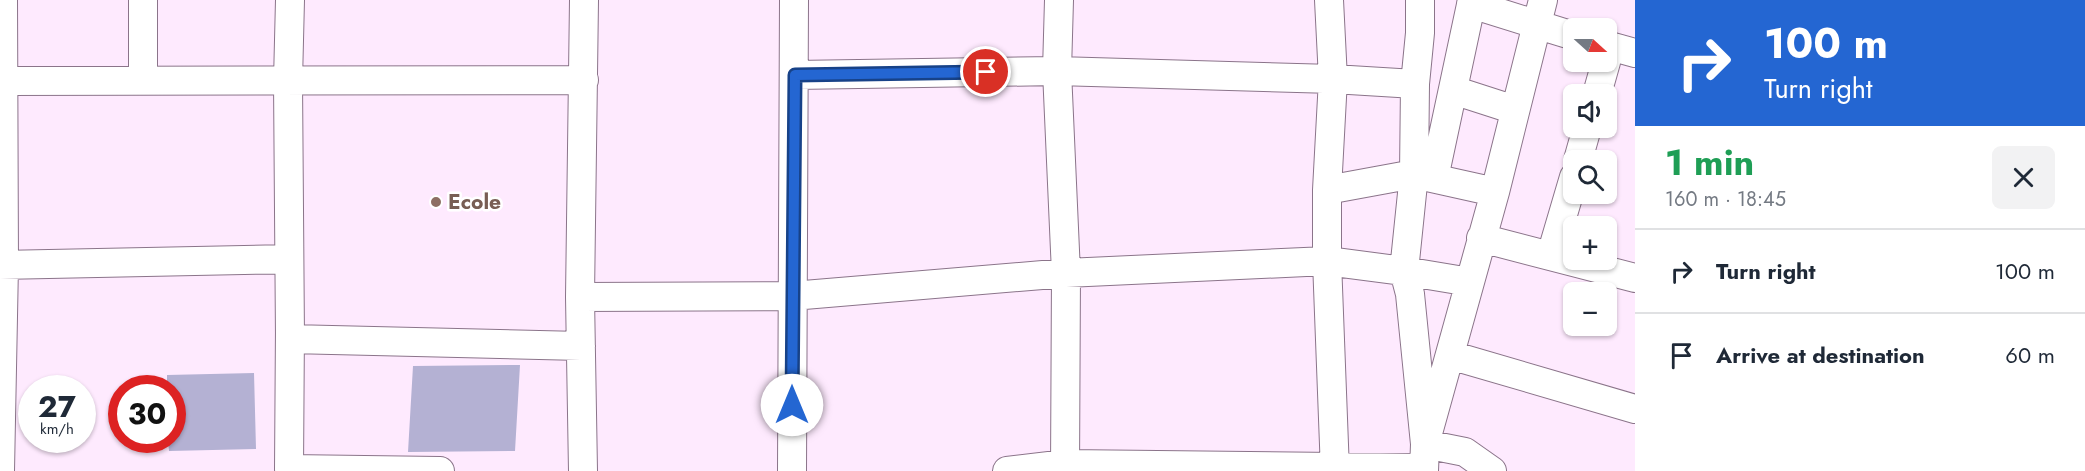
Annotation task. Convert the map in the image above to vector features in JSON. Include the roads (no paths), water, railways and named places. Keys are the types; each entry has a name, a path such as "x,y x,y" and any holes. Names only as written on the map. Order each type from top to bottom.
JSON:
{"street":[{"path":"0,471 3,0"},
{"path":"143,0 143,80"},
{"path":"290,0 288,81 290,339 581,346"},
{"path":"583,471 580,297 584,0"},
{"path":"792,471 794,0"},
{"path":"1059,0 1058,71 1066,273 1066,467"},
{"path":"1329,0 1333,79 1327,190 1327,261 1335,470"},
{"path":"1420,0 1420,33 1415,84 1424,176"},
{"path":"1424,461 1410,294 1404,271 1424,176 1453,90 1472,2 1539,13 1563,29"},
{"path":"1424,461 1450,355 1495,192 1539,13"},
{"path":"795,75 1058,71 1333,79 1415,84"},
{"path":"3,81 584,80"},
{"path":"1453,90 1515,110"},
{"path":"1327,190 1424,176 1495,192"},
{"path":"1551,255 1566,204"},
{"path":"1481,238 1635,278"},
{"path":"2,265 289,259"},
{"path":"580,297 792,296 1066,273 1327,261 1470,282"},
{"path":"290,326 282,470 440,471"},
{"path":"1450,355 1635,409"},
{"path":"1007,471 1066,467 1335,470 1424,461 1465,452 1492,471"}],"place":[{"name":"Ecole","path":"436,202"}]}
